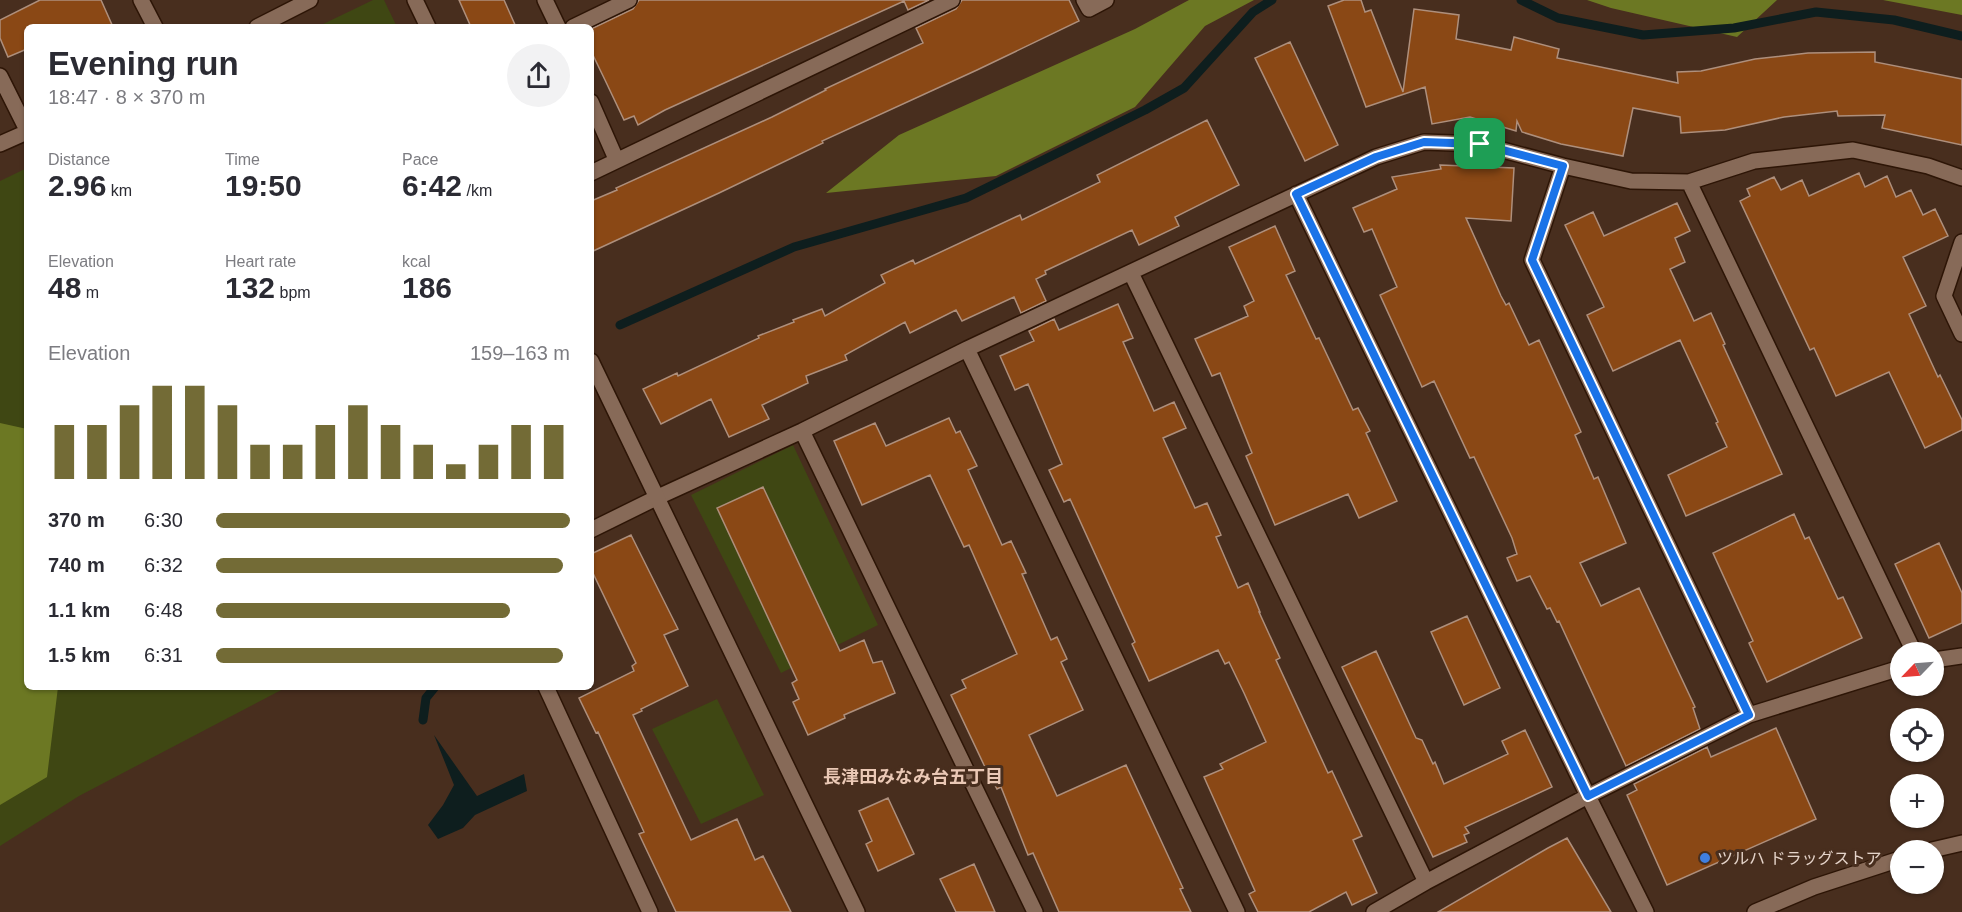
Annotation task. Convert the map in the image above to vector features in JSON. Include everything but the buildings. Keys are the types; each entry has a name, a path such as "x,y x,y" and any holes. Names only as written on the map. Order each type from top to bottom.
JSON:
{"street":[{"path":"141,0 153,24"},
{"path":"262,24 310,0"},
{"path":"415,0 427,24"},
{"path":"545,0 557,24"},
{"path":"579,24 629,0"},
{"path":"594,171 952,0"},
{"path":"1084,0 1089,9 1106,0"},
{"path":"0,76 24,125"},
{"path":"594,109 616,159"},
{"path":"0,144 24,132"},
{"path":"594,529 1296,194 1376,157 1424,142 1480,144 1631,181 1689,182 1754,161 1853,150 1928,166 1962,178"},
{"path":"1563,166 1532,260 1749,715"},
{"path":"1689,182 1909,642"},
{"path":"1296,194 1646,912"},
{"path":"1962,242 1944,296 1962,334"},
{"path":"1131,273 1426,882"},
{"path":"968,349 1237,912"},
{"path":"594,367 857,912"},
{"path":"802,431 1035,912"},
{"path":"1944,659 1962,656"},
{"path":"1374,912 1588,796 1749,715 1890,671"},
{"path":"547,690 650,912"},
{"path":"1944,847 1962,843"},
{"path":"1755,912 1814,887 1890,862"}],"green space":[{"path":"373,0 384,0 396,24 323,24"},
{"path":"1189,0 1254,0 1205,26 1135,107 996,176 826,193 899,135 1135,29"},
{"path":"1587,0 1777,0 1737,37 1611,8"},
{"path":"1883,0 1962,0 1962,15"},
{"path":"24,169 24,690 281,690 79,796 0,846 0,181"},
{"path":"0,423 24,428 24,690 58,690 47,777 0,805"},
{"path":"793,445 878,625 781,673 691,495"},
{"path":"717,699 764,795 701,824 652,729"}],"shaded area":[{"path":"434,735 477,796 524,774 527,791 475,815 463,828 438,839 428,825 454,785"}],"waterway":[{"path":"620,325 794,247 966,198 1145,110 1184,88 1253,12 1272,0"},
{"path":"1521,0 1558,18 1643,35 1734,28 1816,12 1894,20 1962,36"},
{"path":"423,720 426,698 433,690"}],"place":[{"name":"ツルハ ドラッグストア","path":"1705,858"}],"district":[{"name":"長津田みなみ台五丁目","path":"913,777"}],"route":[{"path":"1424,142 1480,144 1563,166 1532,260 1749,715 1588,796 1296,194 1376,157 1424,142"}]}
